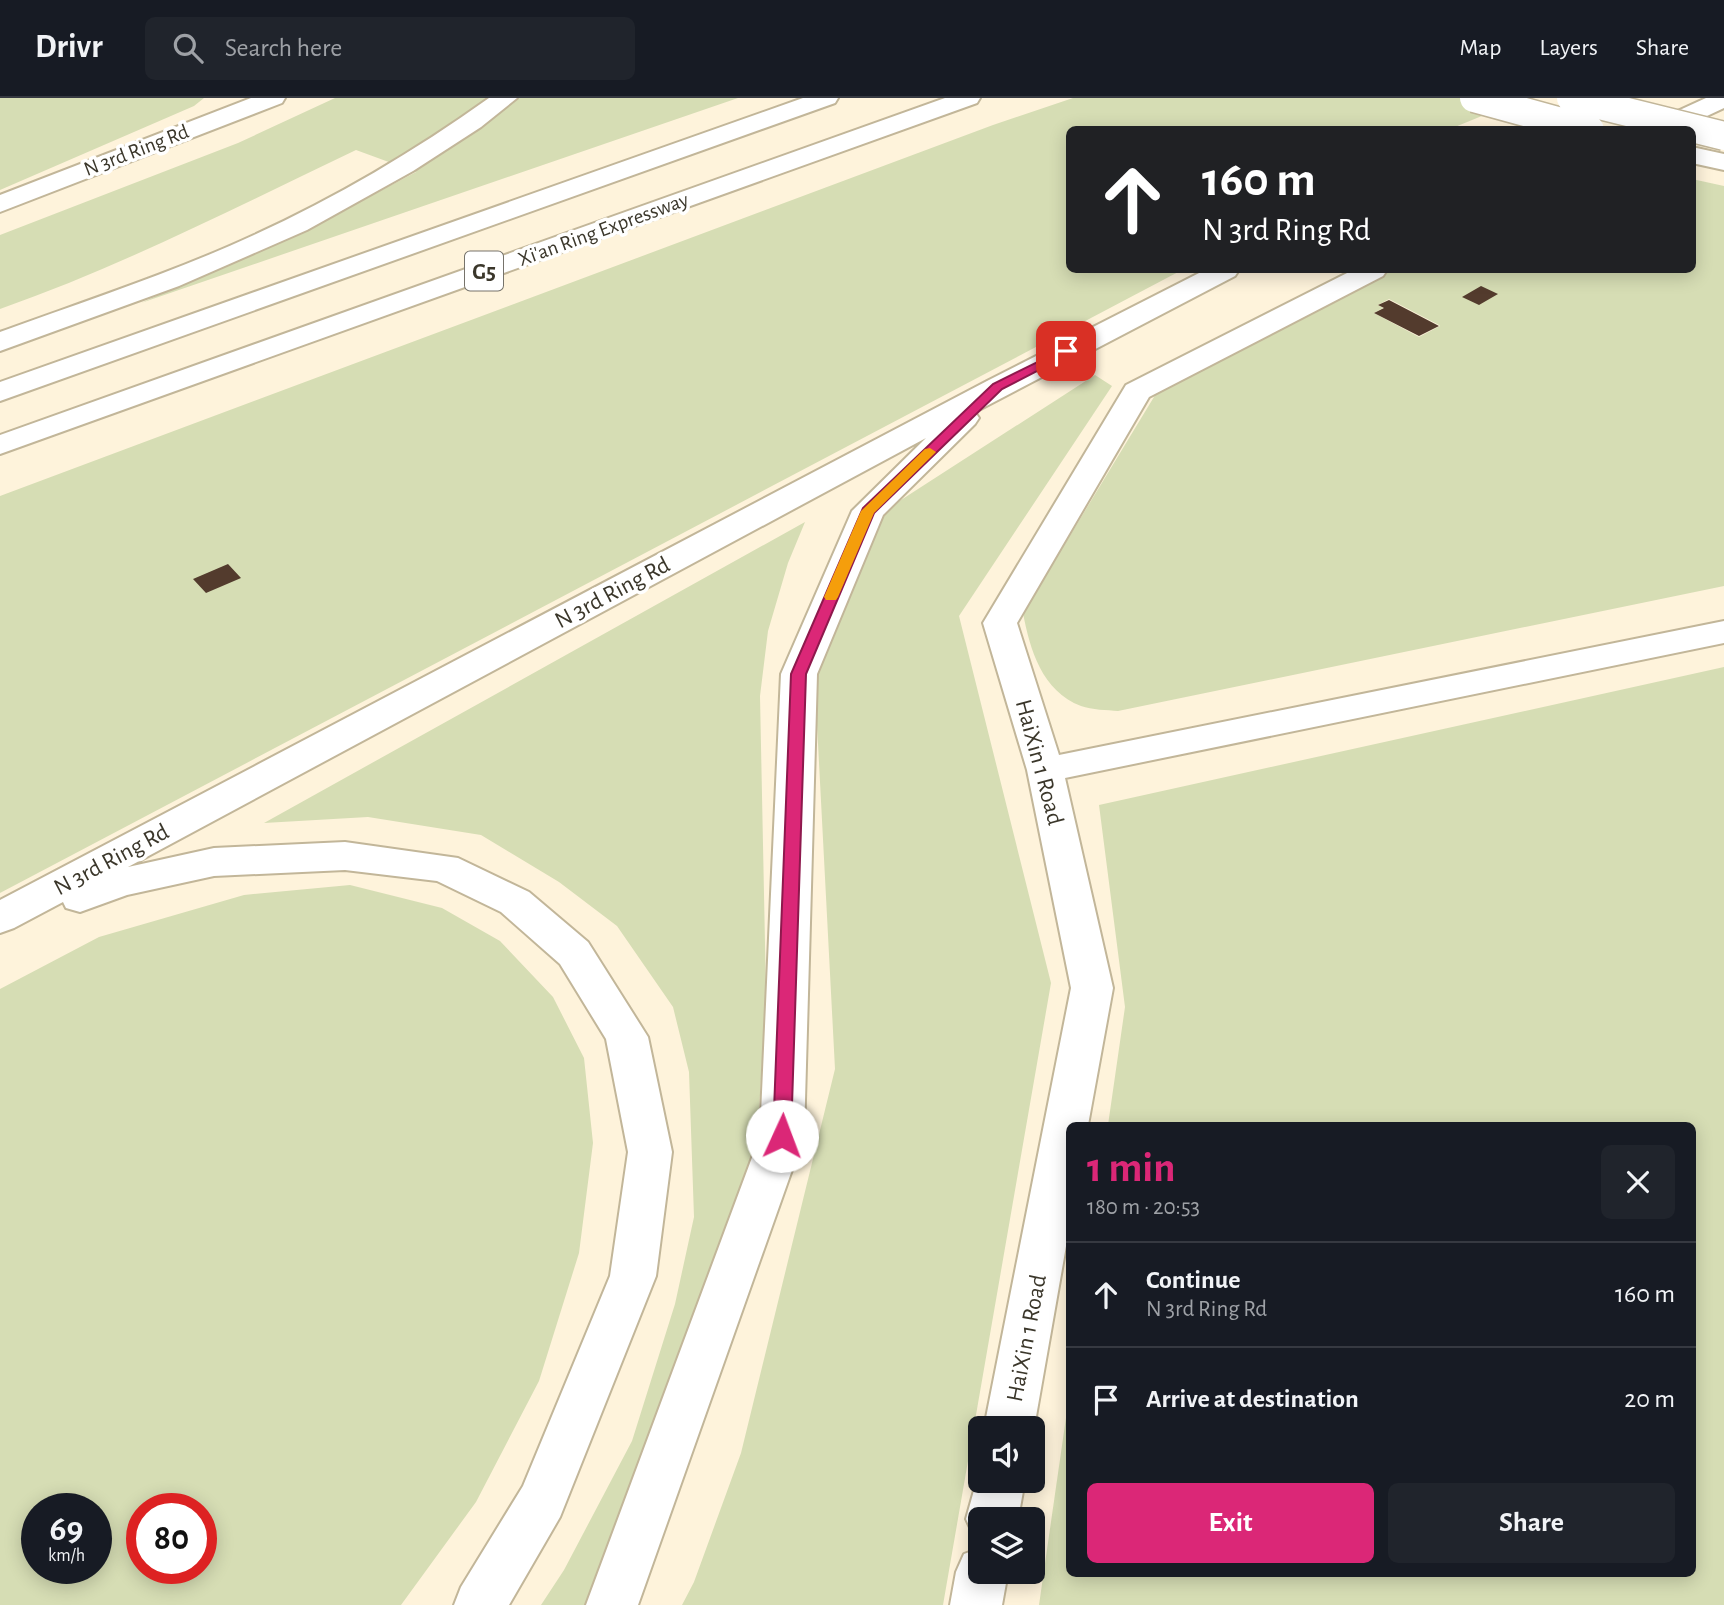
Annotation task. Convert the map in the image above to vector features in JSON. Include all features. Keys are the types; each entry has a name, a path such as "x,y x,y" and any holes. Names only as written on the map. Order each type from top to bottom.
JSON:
{"main road":[{"path":"211,121 233,98"},
{"name":"N 3rd Ring Rd","path":"0,204 273,98"},
{"path":"0,342 225,258 359,193 448,140 505,98"},
{"name":"Xi'an Ring Expressway","path":"0,392 825,98"},
{"name":"Xi'an Ring Expressway","path":"0,445 968,98"},
{"path":"1474,98 1576,126"},
{"path":"1571,98 1684,126"},
{"path":"1534,126 1595,98"},
{"path":"1665,126 1724,99"},
{"path":"1696,129 1724,136"},
{"path":"1696,156 1724,162"},
{"name":"N 3rd Ring Rd","path":"0,918 998,387 1219,273"},
{"name":"HaiXin 1 Road","path":"1067,1122 1092,988 1045,770 1000,623 1137,391 1367,273"},
{"path":"612,1605 782,1136 799,674 868,511 998,387"},
{"path":"1045,770 1724,632"},
{"path":"0,930 119,883 214,862 345,856 444,867 515,902 574,953 627,1037 650,1152 633,1276 542,1500 480,1605"},
{"name":"HaiXin 1 Road","path":"1011,1416 1066,1126"},
{"path":"976,1605 980,1584"}],"green space":[{"path":"0,98 204,98 194,106 0,190"},
{"path":"335,98 738,98 141,303 320,223 416,172 356,150 135,255 0,309 0,235 238,143"},
{"path":"1073,98 1526,98 1457,126 1066,126 1066,273 1176,273 0,893 0,496 993,125"},
{"path":"1696,180 1724,186 1724,586 1118,711 1081,706 1056,690 1047,680 1034,655 1023,613 1157,392 1383,273 1696,273","holes":["1389,299 1440,326 1419,337 1374,313 1383,308 1378,305"]},
{"path":"1095,375 1112,386 959,616 1051,983 976,1416 968,1416 968,1461 943,1605 682,1605 694,1582 741,1453 835,1069 814,667 867,544 887,509"},
{"path":"805,522 788,563 768,631 760,696 766,993 758,1129 733,1230 601,1576 585,1605 541,1605 564,1570 632,1441 675,1304 694,1217 689,1072 673,1007 617,926 559,882 481,835 368,817 264,823"},
{"path":"1724,667 1724,1605 1039,1605 1042,1584 1045,1584 1045,1563 1066,1418 1066,1577 1696,1577 1696,1122 1108,1122 1125,1007 1099,805"},
{"path":"350,885 442,908 500,941 553,997 584,1058 593,1143 579,1253 539,1381 476,1502 401,1605 0,1605 0,989 99,937 244,895"}],"building":[{"path":"1481,286 1498,294 1479,305 1462,297"},
{"path":"1389,300 1439,326 1419,336 1374,313 1384,308 1378,305"},
{"path":"228,564 241,578 206,593 193,579"}],"slow traffic":[{"path":"831,597 868,511 930,452"}],"route":[{"path":"782,1136 799,674 868,511 998,387 1066,351"}]}
